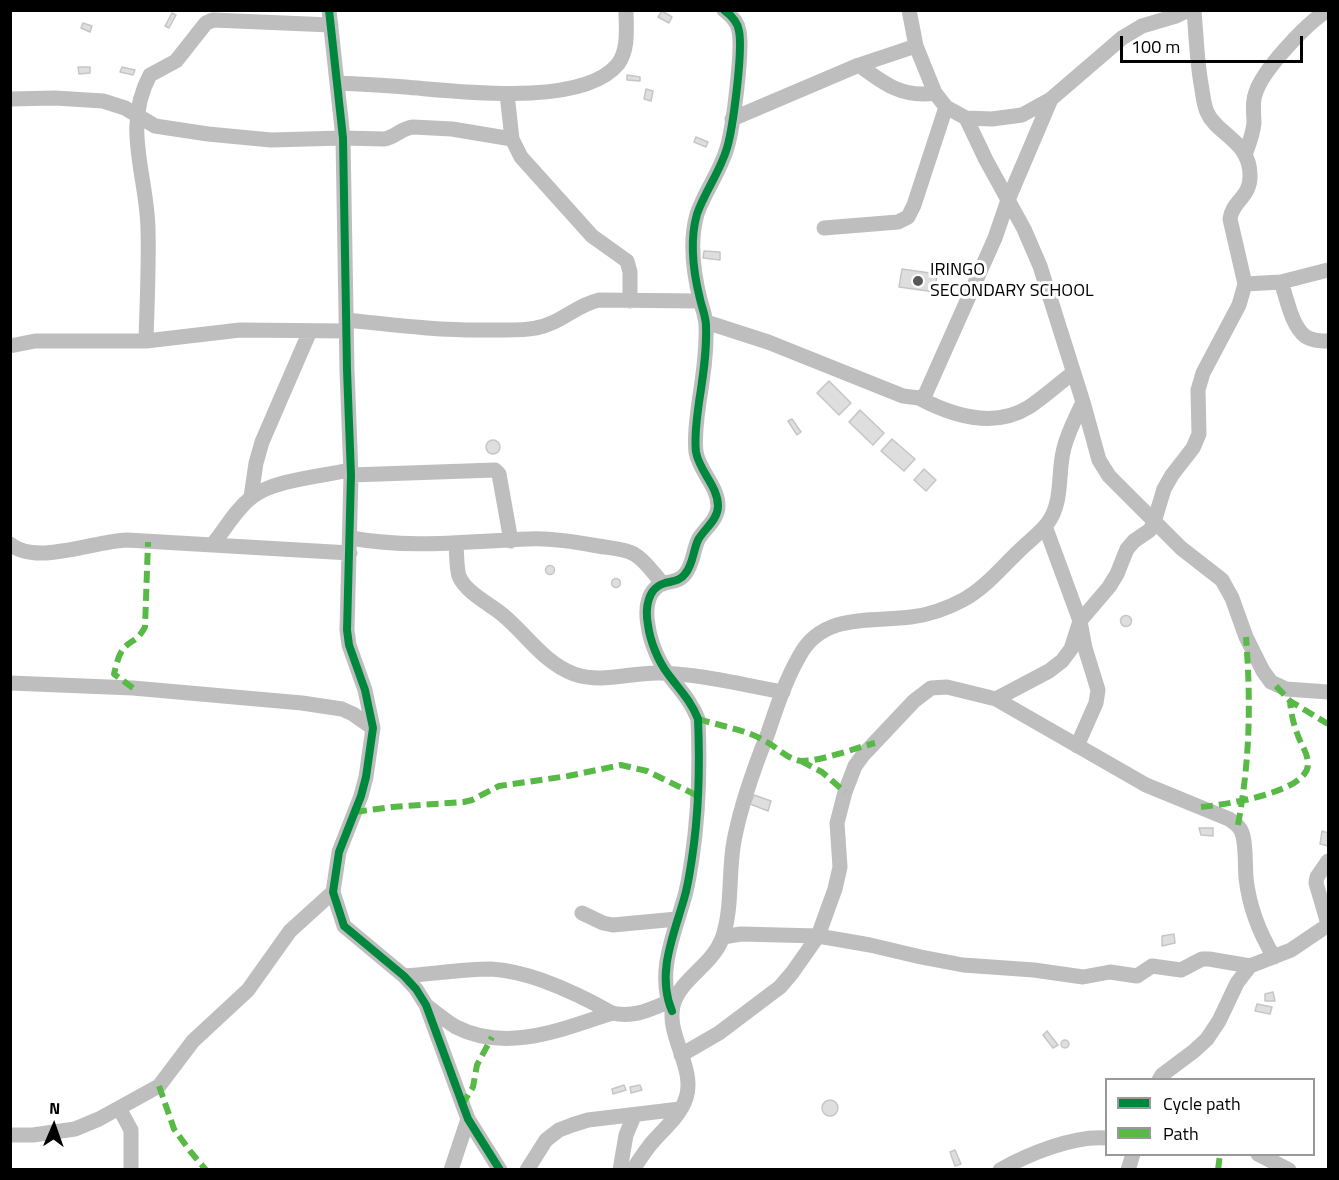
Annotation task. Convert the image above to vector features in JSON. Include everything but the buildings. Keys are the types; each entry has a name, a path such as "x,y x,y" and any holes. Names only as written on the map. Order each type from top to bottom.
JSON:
{"street":[{"path":"337,83 507,94 573,88 595,81 611,71 619,62 625,51 626,10"},
{"path":"909,10 916,46 935,93 946,107 966,118 992,119 1022,115 1051,99 1143,18 1176,16 1188,10"},
{"path":"996,699 1041,676 1062,662 1071,649 1080,621 1109,587 1127,549 1150,530 1164,489 1193,448 1199,434 1198,390 1203,373 1239,305 1245,284 1230,219 1231,212 1250,188 1250,168 1245,154 1207,113 1197,61 1194,10"},
{"path":"1245,154 1252,135 1255,94 1260,82 1303,30 1328,10"},
{"path":"633,1170 680,1109 686,1099 688,1087 665,974 692,858 697,814 698,719 693,705 667,673 654,647 647,612 653,590 681,578 687,572 698,539 717,514 718,505 714,489 702,470 696,453 695,436 706,347 706,322 692,256 693,236 698,214 728,146 740,42 739,29 733,13"},
{"path":"146,341 147,205 136,137 136,115 150,75 172,64 188,48 206,24 213,20 330,18 343,138 351,473 347,604 349,645 365,690 373,728 366,777 339,852 333,892 344,926 404,976 426,1005 468,1119 500,1170"},
{"path":"732,119 859,65 916,46"},
{"path":"859,65 877,79 896,89 910,94 935,93"},
{"path":"507,94 512,139 521,157 592,236 627,261 630,272 630,301"},
{"path":"10,99 55,98 103,101 125,108 155,126 271,140 390,139 407,128 413,127 452,129 512,139"},
{"path":"919,399 925,395 931,385 995,238 1008,200 1051,99"},
{"path":"824,228 898,222 908,217 928,169 946,107"},
{"path":"966,118 1024,229 1040,266 1099,460 1108,476 1181,548 1222,580 1232,598 1246,638 1271,682 1286,689 1329,692"},
{"path":"1245,284 1281,282 1329,270"},
{"path":"1281,282 1296,324 1305,336 1316,341 1329,341"},
{"path":"10,346 35,341 146,341 240,330 310,332 346,326 463,330 536,328 554,322 585,303 599,300 700,301"},
{"path":"706,322 768,342 903,396 919,399 938,409 961,416 987,419 1009,417 1029,407 1073,373"},
{"path":"251,497 262,442 310,332"},
{"path":"404,976 494,969 512,972 561,988 612,1013 632,1015 670,1006 680,988 710,959 723,937 729,906 733,844 741,810 783,692 801,652 813,638 841,623 862,619 912,617 936,611 964,600 989,580 1045,526 1053,515 1058,499 1064,447 1083,402"},
{"path":"213,544 251,497 284,483 351,473 495,470 499,474 511,541"},
{"path":"1045,526 1080,621 1085,648 1098,690 1096,703 1077,746"},
{"path":"10,544 26,552 42,553 60,552 112,541 350,545 551,540 623,550 634,554 663,584"},
{"path":"456,544 459,575 464,584 507,618 536,647 557,664 573,673 610,679 667,673 783,692"},
{"path":"10,683 133,688 302,703 342,709 373,728"},
{"path":"681,1055 719,1033 780,987 818,936 835,889 840,867 837,823 855,766 863,754 921,694 931,688 946,687 996,699 1146,785 1229,819 1238,825 1243,835 1247,881 1252,905 1260,931 1274,957"},
{"path":"1164,1078 1207,1039 1219,1021 1237,983 1250,966 1298,946 1329,924 1316,883 1317,877 1329,861"},
{"path":"10,1135 33,1135 75,1129 99,1119 159,1086 193,1041 248,990 290,931 333,892"},
{"path":"582,913 613,925 677,919"},
{"path":"723,937 741,934 818,936 963,964 1083,977 1110,972 1137,976 1152,966 1181,970 1202,959 1218,959 1250,966"},
{"path":"426,1005 456,1026 475,1034 492,1037 539,1035 612,1013"},
{"path":"119,1108 131,1130 130,1170"},
{"path":"527,1170 546,1140 559,1130 588,1120 680,1109"},
{"path":"620,1170 624,1144 634,1116"},
{"path":"451,1170 468,1119"},
{"path":"1000,1170 1044,1150 1083,1139 1105,1138"},
{"path":"1260,1156 1289,1170"}],"marked path":[{"path":"133,688 114,674 123,649 145,627 148,542"},
{"path":"1238,825 1245,777 1248,731 1249,685 1246,637"},
{"path":"1276,686 1290,701 1328,724"},
{"path":"1201,807 1262,796 1294,783 1304,774 1308,760 1294,725 1290,701"},
{"path":"698,719 749,733 792,758 802,761 829,757 875,743"},
{"path":"801,761 822,772 845,792"},
{"path":"355,812 464,802 499,786 568,776 621,765 647,771 698,796"},
{"path":"462,1105 473,1087 477,1065 492,1037"},
{"path":"159,1086 174,1129 206,1170"},
{"path":"1218,1170 1220,1156"}],"cycle path":[{"path":"329,10 343,138 351,475 347,630 349,645 365,690 373,728 366,777 339,852 333,892 344,926 404,976 426,1005 468,1119 500,1170"},
{"path":"672,1011 668,997 666,969 690,873 698,788 698,719 689,701 664,669 658,657 651,638 647,612 654,589 679,579 688,570 698,540 713,520 718,506 715,492 696,452 696,427 706,345 706,326 695,278 693,235 697,214 724,157 739,72 739,31 734,19 724,10"}],"place":[{"name":"IRINGO SECONDARY SCHOOL","path":"918,281"}]}
